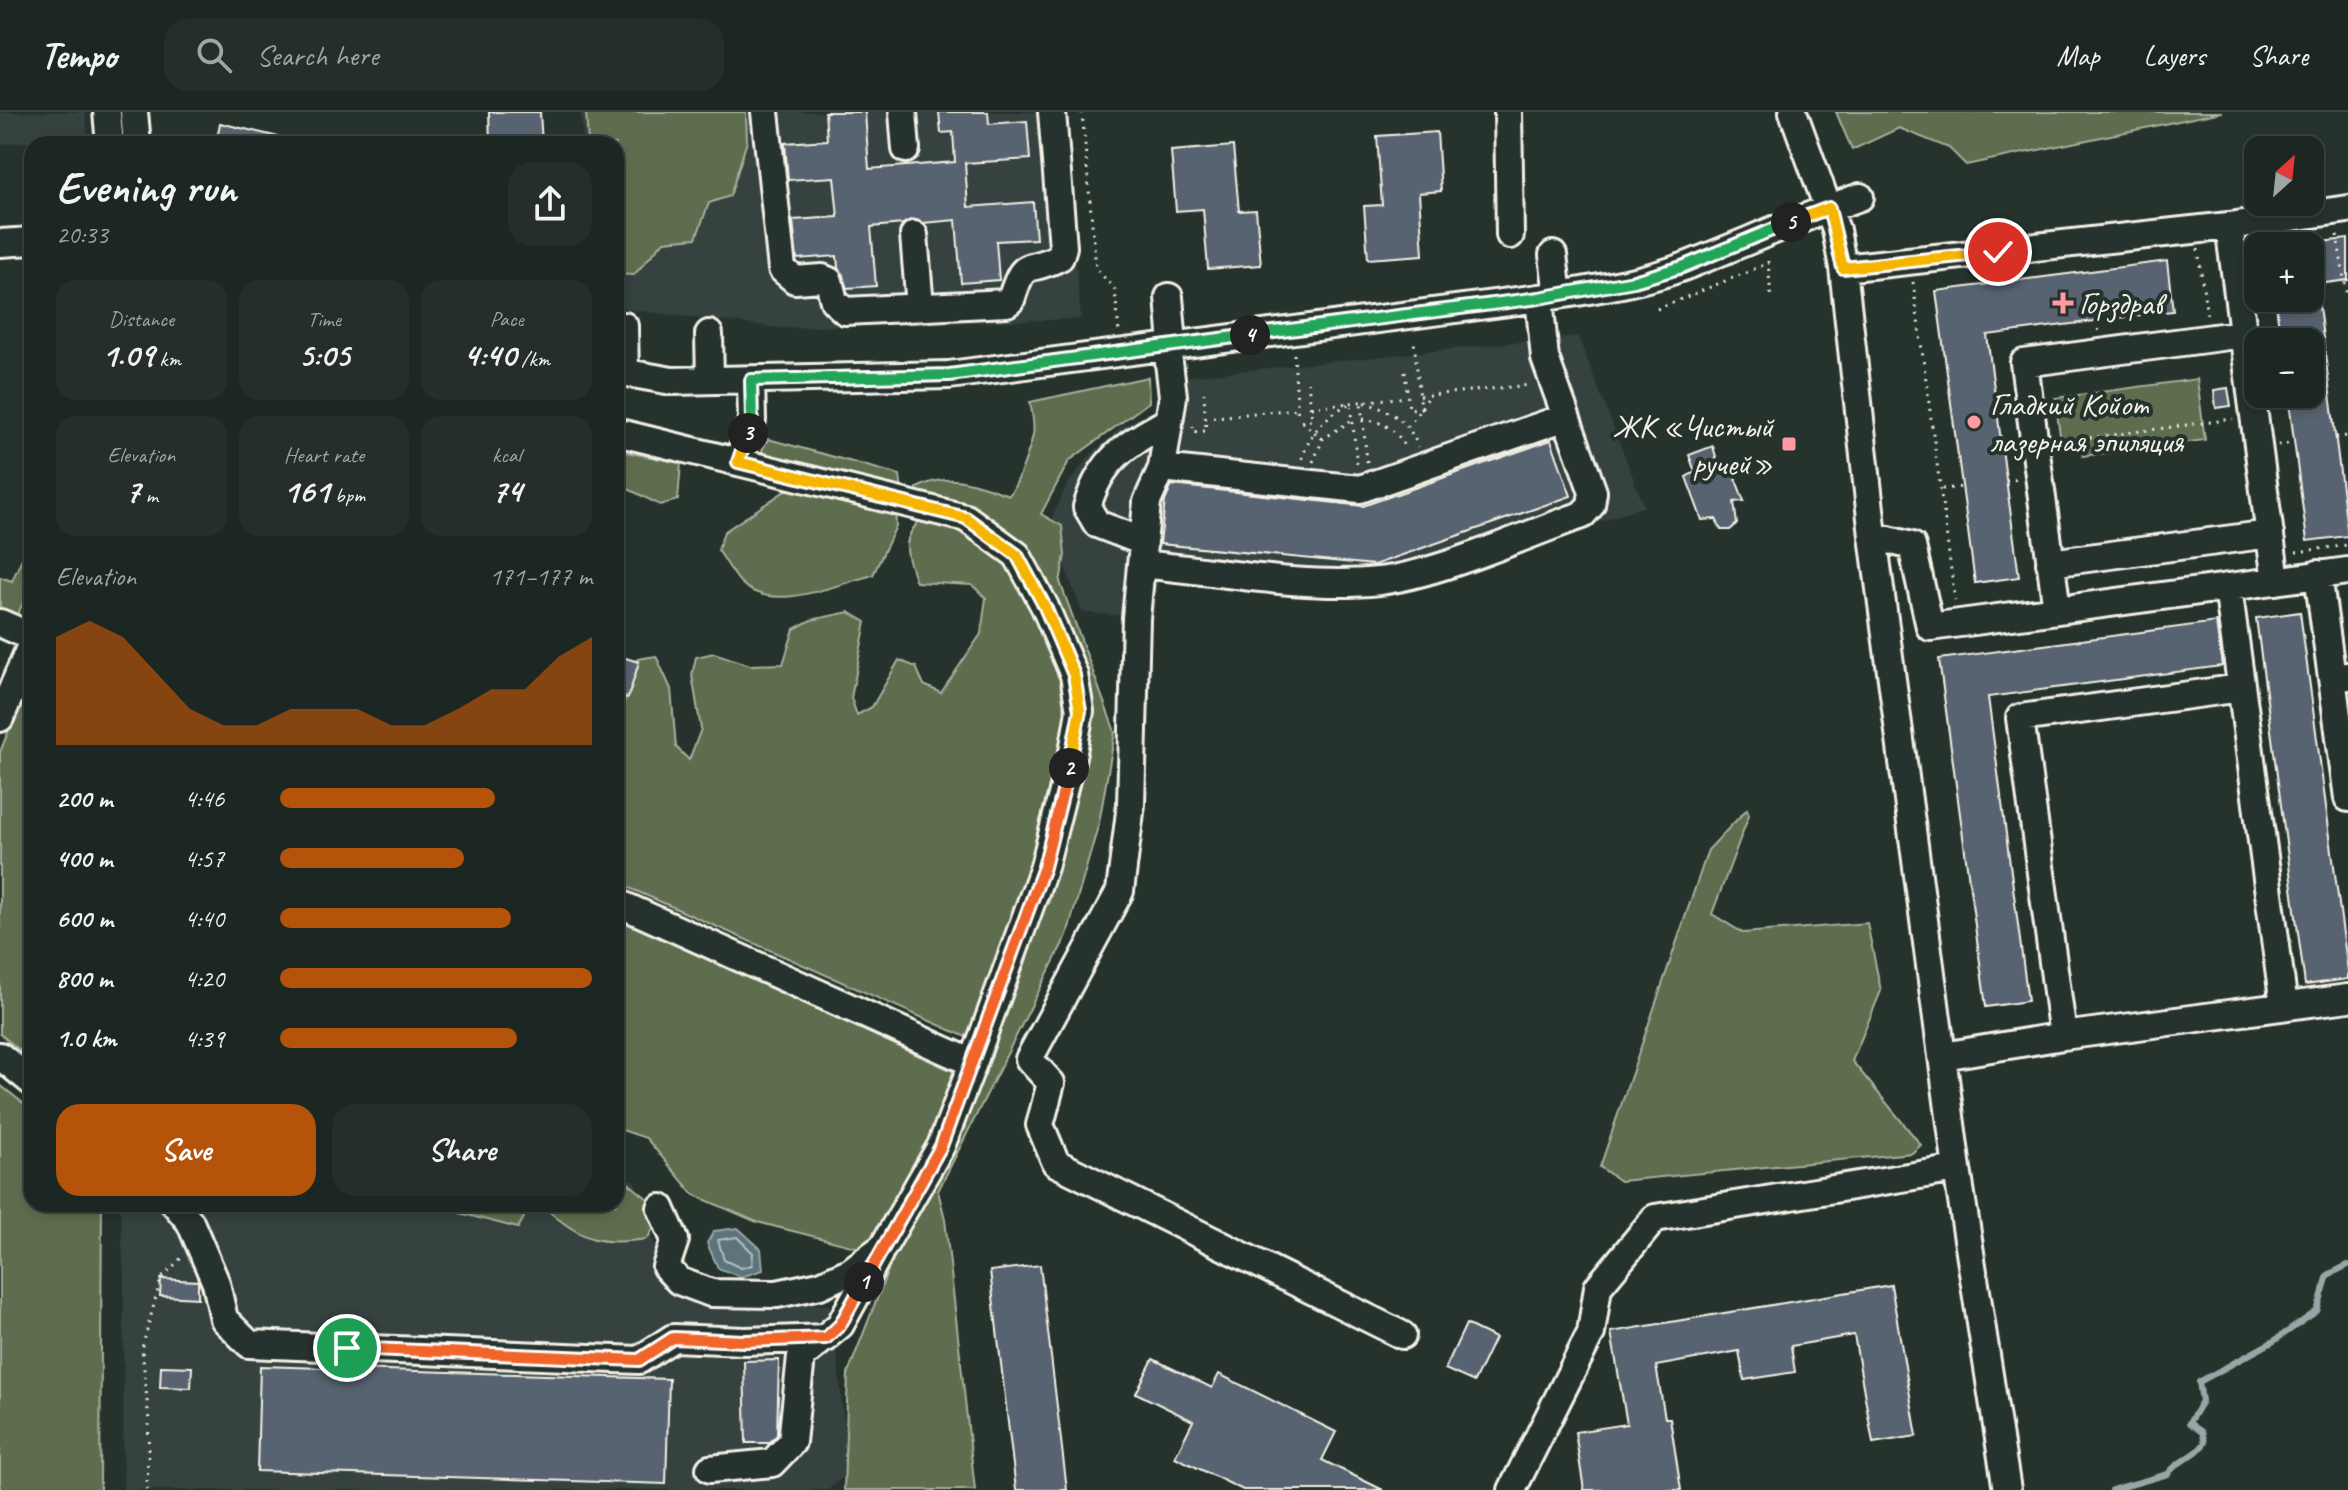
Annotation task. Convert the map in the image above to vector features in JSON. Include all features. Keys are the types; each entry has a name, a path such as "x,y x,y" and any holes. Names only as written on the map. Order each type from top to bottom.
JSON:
{"street":[{"path":"107,112 109,136"},
{"path":"134,112 136,136"},
{"path":"765,112 782,269 786,277 795,280 822,278 829,281 834,301 845,311 1007,303 1011,300 1017,278 1025,268 1060,257 1063,247 1052,112"},
{"path":"903,112 906,149"},
{"path":"1508,112 1510,235"},
{"path":"1793,112 1829,208 1843,268 1873,536 1957,1169 2007,1490"},
{"path":"624,373 672,381 949,375 1549,297 1634,281 1682,267 1860,197"},
{"path":"1843,268 2195,230 2341,210"},
{"path":"2229,226 2276,581"},
{"path":"914,235 920,307"},
{"path":"0,243 24,242"},
{"path":"1181,420 1131,442 1105,465 1087,507 1097,524 1142,553 1340,583 1415,573 1582,515 1591,505 1593,492 1545,358 1553,255"},
{"path":"1169,297 1173,396 1181,420 1147,502 1131,804 1120,891 1029,1059 1051,1083 1040,1125 1056,1163 1402,1335"},
{"path":"709,334 710,380"},
{"path":"2057,610 2024,363 2243,334"},
{"path":"738,462 752,420 751,380"},
{"path":"1162,468 1365,488 1566,417"},
{"path":"624,434 966,518 1017,555 1045,607 1074,675 1080,711 1044,867 941,1146 840,1325 801,1357 792,1442 772,1463 710,1469"},
{"path":"1873,536 1912,546 1930,627 2348,571"},
{"path":"2050,563 2271,545"},
{"path":"2318,574 2340,676 2348,798"},
{"path":"2228,587 2284,1006"},
{"path":"0,623 24,636"},
{"path":"0,718 24,660"},
{"path":"2063,1036 2020,718 2241,688"},
{"path":"624,906 973,1063"},
{"path":"1943,1056 2063,1036 2348,998"},
{"path":"0,1056 24,1076"},
{"path":"1512,1490 1591,1333 1598,1287 1655,1218 1957,1169"},
{"path":"661,1208 675,1240 666,1267 679,1281 711,1293 777,1294 820,1285 851,1271 883,1247"},
{"path":"182,1212 190,1222 216,1283 224,1319 249,1344 639,1360 673,1338 745,1341 826,1338"}],"path":[{"path":"1082,112 1096,268 1115,290 1119,332"},
{"path":"2341,210 2348,302"},
{"path":"2195,230 2210,338"},
{"path":"1766,255 1771,298"},
{"path":"1910,262 1958,623"},
{"path":"1657,309 1769,263"},
{"path":"1414,341 1421,408"},
{"path":"1294,354 1299,420"},
{"path":"1405,372 1409,409 1421,408"},
{"path":"1299,420 1312,420 1308,382"},
{"path":"1420,396 1554,382"},
{"path":"1181,420 1193,432 1206,431 1204,393"},
{"path":"1408,427 1430,395"},
{"path":"1311,407 1407,397"},
{"path":"1361,402 1365,488"},
{"path":"1361,402 1395,415 1408,427 1419,468"},
{"path":"1351,403 1365,488"},
{"path":"1306,483 1303,456 1314,431 1337,410 1351,403"},
{"path":"1205,418 1297,409"},
{"path":"1287,410 1323,439"},
{"path":"2034,445 2254,416"},
{"path":"1363,419 1378,421 1392,428 1419,468"},
{"path":"1306,483 1323,439 1352,420"},
{"path":"1354,432 1364,431"},
{"path":"2336,437 2348,436"},
{"path":"1940,489 1962,487"},
{"path":"2271,545 2348,545"},
{"path":"147,1490 149,1421 142,1348 161,1279 198,1241"}],"shaded area":[{"path":"0,112 85,112 88,136 24,136 24,142 0,144"},
{"path":"581,112 1062,112 1081,319 781,328 624,309 624,136 582,136"},
{"path":"1578,336 1644,506 1417,588 1383,595 1339,598 1158,580 1154,619 1082,612 1049,524 1066,487 1091,454 1121,427 1157,408 1162,379"},
{"path":"624,1179 634,1180 667,1285 832,1306 849,1472 828,1490 123,1490 124,1277 120,1212 624,1212"}],"green space":[{"path":"586,112 746,112 747,141 730,196 709,203 696,238 664,241 634,275 624,274 624,136 588,136"},
{"path":"1836,112 2222,112 1966,165 1949,148 1899,128 1852,150"},
{"path":"1148,377 1149,402 1069,461 1041,514 1062,526 1065,555 1060,582 1115,732 1099,823 1067,935 938,1191 945,1219 975,1490 844,1490 848,1373 892,1260 973,1085 1037,916 1049,902 1065,846 1062,825 1086,712 1023,552 920,502 917,488 940,480 951,480 974,483 1009,495 1033,435 1030,402"},
{"path":"2197,379 2205,440 2083,456 2081,441 2061,443 2055,398"},
{"path":"768,439 900,475 902,493 759,456"},
{"path":"624,452 681,463 678,500 660,505 624,487"},
{"path":"807,486 895,507 896,526 873,575 786,597 753,592 740,582 718,550 724,532 788,489"},
{"path":"924,516 961,522 1009,554 1078,703 1035,868 975,1041 624,886 624,703 638,659 656,656 671,689 676,747 689,760 701,729 692,675 696,657 714,653 750,665 783,664 794,629 811,620 849,612 866,622 851,698 857,715 872,707 899,660 916,667 924,685 941,693 981,634 986,598 972,585 916,582 907,547 916,524"},
{"path":"24,554 24,600 16,618 0,611 0,577 12,581"},
{"path":"24,693 22,1052 0,1034 0,752"},
{"path":"1747,809 1749,815 1712,914 1743,933 1867,923 1881,991 1852,1061 1921,1145 1912,1153 1620,1181 1600,1167 1708,850"},
{"path":"624,922 957,1073 954,1094 888,1222 863,1249 757,1222 694,1195 646,1138 624,1131"},
{"path":"0,1085 24,1104 24,1212 102,1212 100,1490 0,1490"},
{"path":"624,1180 654,1204 656,1224 647,1239 603,1241 570,1228 550,1212 624,1212"},
{"path":"459,1212 527,1212 518,1228"}],"water":[{"path":"738,1228 761,1249 763,1270 741,1277 718,1268 707,1243 714,1231"}],"building":[{"path":"489,112 540,112 542,136 490,136"},
{"path":"825,112 865,112 869,169 955,162 953,132 941,133 939,112 988,112 989,124 1027,121 1030,159 965,163 968,207 1033,202 1036,239 996,241 999,280 961,283 956,220 923,223 913,219 903,224 871,227 876,286 847,288 838,268 837,256 797,259 793,220 838,217 834,177 788,180 785,143 827,140"},
{"path":"220,123 275,136 218,136"},
{"path":"1437,132 1441,191 1419,193 1423,255 1368,259 1364,206 1382,205 1377,136"},
{"path":"1233,146 1239,211 1256,210 1261,265 1208,269 1203,209 1176,211 1171,151"},
{"path":"2348,239 2348,280 2324,283 2324,242"},
{"path":"2167,261 2173,311 1987,335 2019,577 1975,583 1936,291"},
{"path":"2277,312 2320,312 2322,328 2279,328"},
{"path":"2324,346 2348,536 2307,541 2290,408 2324,408"},
{"path":"2228,388 2231,406 2216,408 2214,390"},
{"path":"1551,440 1571,496 1374,565 1160,544 1165,501 1172,485 1363,506"},
{"path":"1713,446 1718,464 1731,467 1744,501 1734,502 1737,524 1730,530 1721,530 1716,519 1702,520 1686,477 1695,472 1689,455"},
{"path":"2300,612 2348,971 2348,979 2305,985 2256,618"},
{"path":"2216,622 2222,666 1988,697 2028,1001 1986,1007 1939,659"},
{"path":"624,658 639,662 628,698 624,697"},
{"path":"1040,1265 1067,1490 1016,1490 990,1271"},
{"path":"161,1279 198,1281 198,1298 160,1296"},
{"path":"1891,1285 1917,1436 1873,1443 1854,1335 1791,1346 1795,1372 1744,1380 1739,1351 1656,1366 1665,1418 1670,1418 1681,1490 1584,1490 1575,1432 1627,1424 1611,1332"},
{"path":"1466,1324 1495,1338 1474,1382 1445,1369"},
{"path":"1153,1359 1212,1388 1219,1374 1336,1432 1322,1460 1383,1490 1243,1490 1175,1457 1193,1421 1136,1393"},
{"path":"779,1360 777,1435 769,1443 746,1443 744,1361"},
{"path":"161,1366 192,1367 191,1388 160,1387"},
{"path":"260,1366 669,1379 666,1484 257,1471"}],"waterway":[{"path":"2112,1490 2168,1474 2197,1451 2205,1442 2202,1432 2189,1423 2202,1401 2199,1382 2274,1341 2317,1311 2328,1275 2348,1265"}],"place":[{"name":"Горздрав","path":"2063,303"},
{"name":"Гладкий Койот лазерная эпиляция","path":"1974,422"},
{"name":"ЖК «Чистый ручей»","path":"1789,444"}],"route":[{"path":"347,1348 639,1360 673,1338 745,1341 826,1338 840,1325 941,1146 1044,867 1080,711 1074,675 1045,607 1017,555 966,518 738,462 752,420 751,380 949,375 1539,298 1634,281 1682,267 1757,234 1829,208 1843,268 1880,267 1998,252"}]}
